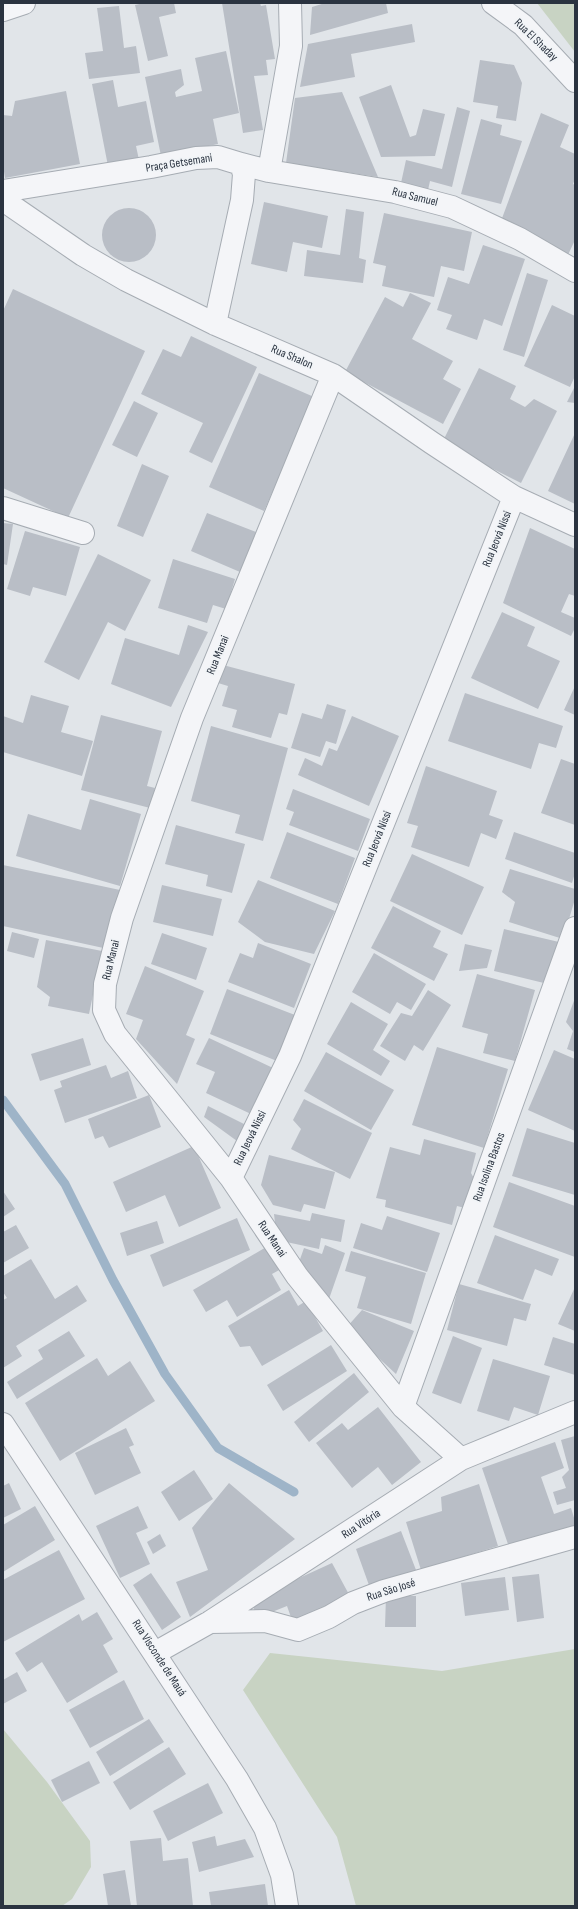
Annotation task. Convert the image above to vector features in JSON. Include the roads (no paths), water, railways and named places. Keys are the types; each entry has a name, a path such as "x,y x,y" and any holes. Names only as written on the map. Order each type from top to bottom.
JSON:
{"street":[{"path":"3,10 24,3"},
{"path":"270,171 291,46 290,3"},
{"name":"Rua El Shaday","path":"493,3 524,25 575,81"},
{"name":"Praça Getsemani","path":"3,191 151,167 196,158 218,157 241,164"},
{"path":"215,324 242,200 244,174 241,164"},
{"name":"Rua Samuel","path":"241,164 270,171 395,192 452,206 520,239 575,271"},
{"name":"Rua Shalon","path":"3,200 83,255 126,280 215,324 334,375 432,444 514,497 575,525"},
{"name":"Rua Manai","path":"334,375 192,718 122,918 105,984 104,1010 115,1034 231,1178 297,1276 402,1407 461,1459"},
{"name":"Rua Jeová Nissi","path":"231,1178 290,1056 514,497"},
{"path":"3,508 83,533"},
{"name":"Rua Isolina Bastos","path":"402,1407 575,928"},
{"name":"Rua Vitória","path":"155,1653 210,1622 461,1459 575,1412"},
{"name":"Rua Visconde de Mauá","path":"3,1424 237,1779 264,1828 282,1875 287,1906"},
{"name":"Rua São José","path":"210,1622 265,1621 298,1630 329,1617 353,1603 384,1591 575,1537"}],"waterway":[{"path":"3,1100 65,1184 113,1280 165,1374 218,1448 294,1492"}]}
